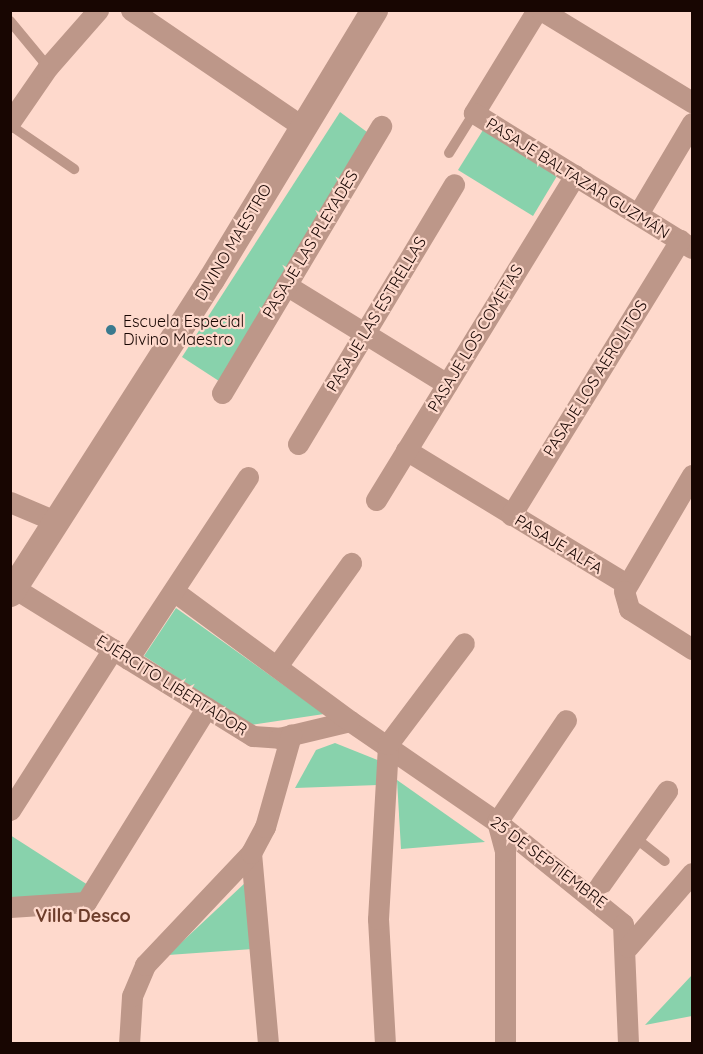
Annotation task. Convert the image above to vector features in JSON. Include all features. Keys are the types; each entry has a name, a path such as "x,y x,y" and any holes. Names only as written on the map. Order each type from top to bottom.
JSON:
{"street":[{"path":"10,123 48,67 98,10"},
{"path":"130,10 302,126"},
{"name":"DIVINO MAESTRO","path":"12,590 374,10"},
{"path":"474,113 539,10 693,102"},
{"name":"PASAJE BALTAZAR GUZMÁN","path":"474,113 686,244"},
{"path":"638,214 693,123"},
{"name":"PASAJE LAS PLEYADES","path":"222,393 381,126"},
{"name":"PASAJE LOS COMETAS","path":"376,500 575,175"},
{"name":"PASAJE LAS ESTRELLAS","path":"298,444 454,184"},
{"name":"PASAJE LOS AEROLITOS","path":"511,515 686,244"},
{"path":"286,285 447,384"},
{"name":"PASAJE ALFA","path":"406,450 626,584"},
{"path":"693,475 626,584 628,609 693,649"},
{"path":"10,810 121,654 175,592 248,477"},
{"path":"10,502 56,521"},
{"path":"277,666 351,563"},
{"name":"EJÉRCITO LIBERTADOR","path":"12,590 253,735 291,735 350,721"},
{"path":"175,592 350,721 380,739"},
{"path":"386,1044 378,919 380,739 464,642"},
{"path":"10,907 75,906 88,898 207,707"},
{"path":"505,1044 505,870 497,822 566,720"},
{"path":"129,1044 132,996 145,965 251,853 265,827 291,735"},
{"name":"25 DE SEPTIEMBRE","path":"380,739 497,822 593,895 623,924 628,947 628,1044"},
{"path":"593,895 667,791"},
{"path":"251,853 268,1044"},
{"path":"628,947 693,873"}],"lane":[{"path":"10,21 48,67"},
{"name":"PASAJE BALTAZAR GUZMÁN","path":"449,153 474,113"},
{"path":"10,123 74,169"},
{"path":"634,837 665,861"}],"green space":[{"path":"340,112 371,135 222,383 182,357"},
{"path":"483,130 557,176 533,216 458,170"},
{"path":"176,608 324,714 251,725 144,656"},
{"path":"335,743 380,761 378,785 295,788 316,750"},
{"path":"397,780 485,842 401,849"},
{"path":"10,835 88,885 80,899 11,904"},
{"path":"246,882 253,949 168,955"},
{"path":"692,975 692,1016 645,1025"}],"place":[{"name":"Escuela Especial Divino Maestro","path":"111,330"}],"district":[{"name":"Villa Desco","path":"83,916"}]}
